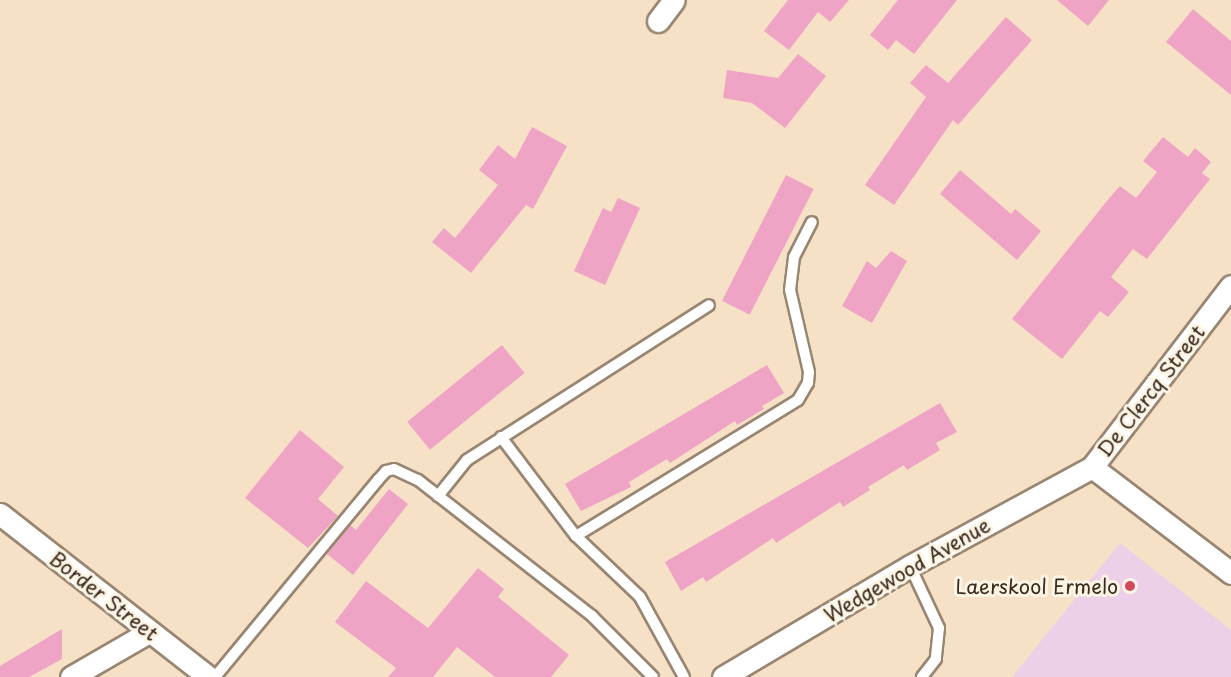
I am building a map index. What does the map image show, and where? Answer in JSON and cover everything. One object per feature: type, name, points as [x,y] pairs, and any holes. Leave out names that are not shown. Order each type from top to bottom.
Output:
[{"type":"street","points":[[658,21],[674,0]]},
{"type":"street","name":"De Clercq Street","points":[[1092,467],[1231,286]]},
{"type":"street","points":[[1092,467],[1231,573]]},
{"type":"street","name":"Wedgewood Avenue","points":[[723,677],[910,566],[1092,467]]},
{"type":"street","name":"Border Street","points":[[0,514],[209,677]]},
{"type":"street","points":[[71,677],[149,632]]},
{"type":"lane","points":[[576,536],[798,400],[808,383],[808,372],[790,290],[794,257],[812,222]]},
{"type":"lane","points":[[438,496],[467,460],[709,305]]},
{"type":"lane","points":[[501,437],[576,536],[640,597],[684,677]]},
{"type":"lane","points":[[215,677],[386,471],[408,473],[438,496],[592,616],[653,677]]},
{"type":"lane","points":[[910,566],[939,628],[936,659],[922,677]]},
{"type":"shaded area","name":"Laerskool Ermelo","points":[[1120,543],[1231,630],[1231,677],[1012,677]]},
{"type":"building","points":[[788,0],[849,0],[830,22],[818,12],[789,50],[764,31]]},
{"type":"building","points":[[898,0],[957,0],[914,54],[896,40],[888,50],[870,35]]},
{"type":"building","points":[[1057,0],[1109,0],[1088,26]]},
{"type":"building","points":[[1193,9],[1231,41],[1231,95],[1166,42]]},
{"type":"building","points":[[1006,17],[1032,40],[958,125],[953,120],[894,205],[865,185],[926,97],[910,83],[926,65],[948,83]]},
{"type":"building","points":[[798,54],[826,76],[785,128],[752,103],[723,98],[727,70],[778,78]]},
{"type":"building","points":[[532,127],[567,146],[533,209],[526,205],[471,273],[432,242],[444,228],[455,238],[498,185],[479,170],[498,145],[515,159]]},
{"type":"building","points":[[1163,137],[1188,157],[1195,148],[1211,162],[1202,173],[1210,179],[1147,259],[1133,249],[1111,277],[1129,292],[1108,317],[1100,311],[1062,359],[1012,319],[1120,186],[1136,198],[1157,172],[1143,161]]},
{"type":"building","points":[[960,170],[1011,214],[1015,209],[1041,231],[1017,260],[940,194]]},
{"type":"building","points":[[786,175],[814,189],[750,315],[722,301]]},
{"type":"building","points":[[618,198],[640,208],[605,285],[574,271],[603,208],[611,212]]},
{"type":"building","points":[[891,251],[907,261],[872,323],[842,306],[867,261],[876,268]]},
{"type":"building","points":[[502,345],[525,373],[430,450],[407,422]]},
{"type":"building","points":[[767,365],[784,393],[762,406],[764,409],[737,425],[735,421],[670,463],[667,459],[629,482],[631,487],[581,511],[565,484]]},
{"type":"building","points":[[940,403],[957,432],[936,443],[940,450],[907,470],[904,465],[868,487],[870,490],[843,507],[840,502],[776,543],[773,538],[706,582],[703,577],[681,591],[665,562]]},
{"type":"building","points":[[300,430],[344,467],[318,499],[338,516],[308,548],[245,498]]},
{"type":"building","points":[[389,489],[408,504],[353,575],[327,554],[350,525],[356,530]]},
{"type":"building","points":[[478,568],[504,589],[498,597],[569,655],[551,677],[495,677],[457,647],[433,677],[388,677],[396,668],[335,622],[366,581],[428,628]]},
{"type":"building","points":[[62,629],[62,659],[29,677],[0,677],[0,666]]},
{"type":"place","name":"Laerskool Ermelo","points":[[1130,586]]}]
